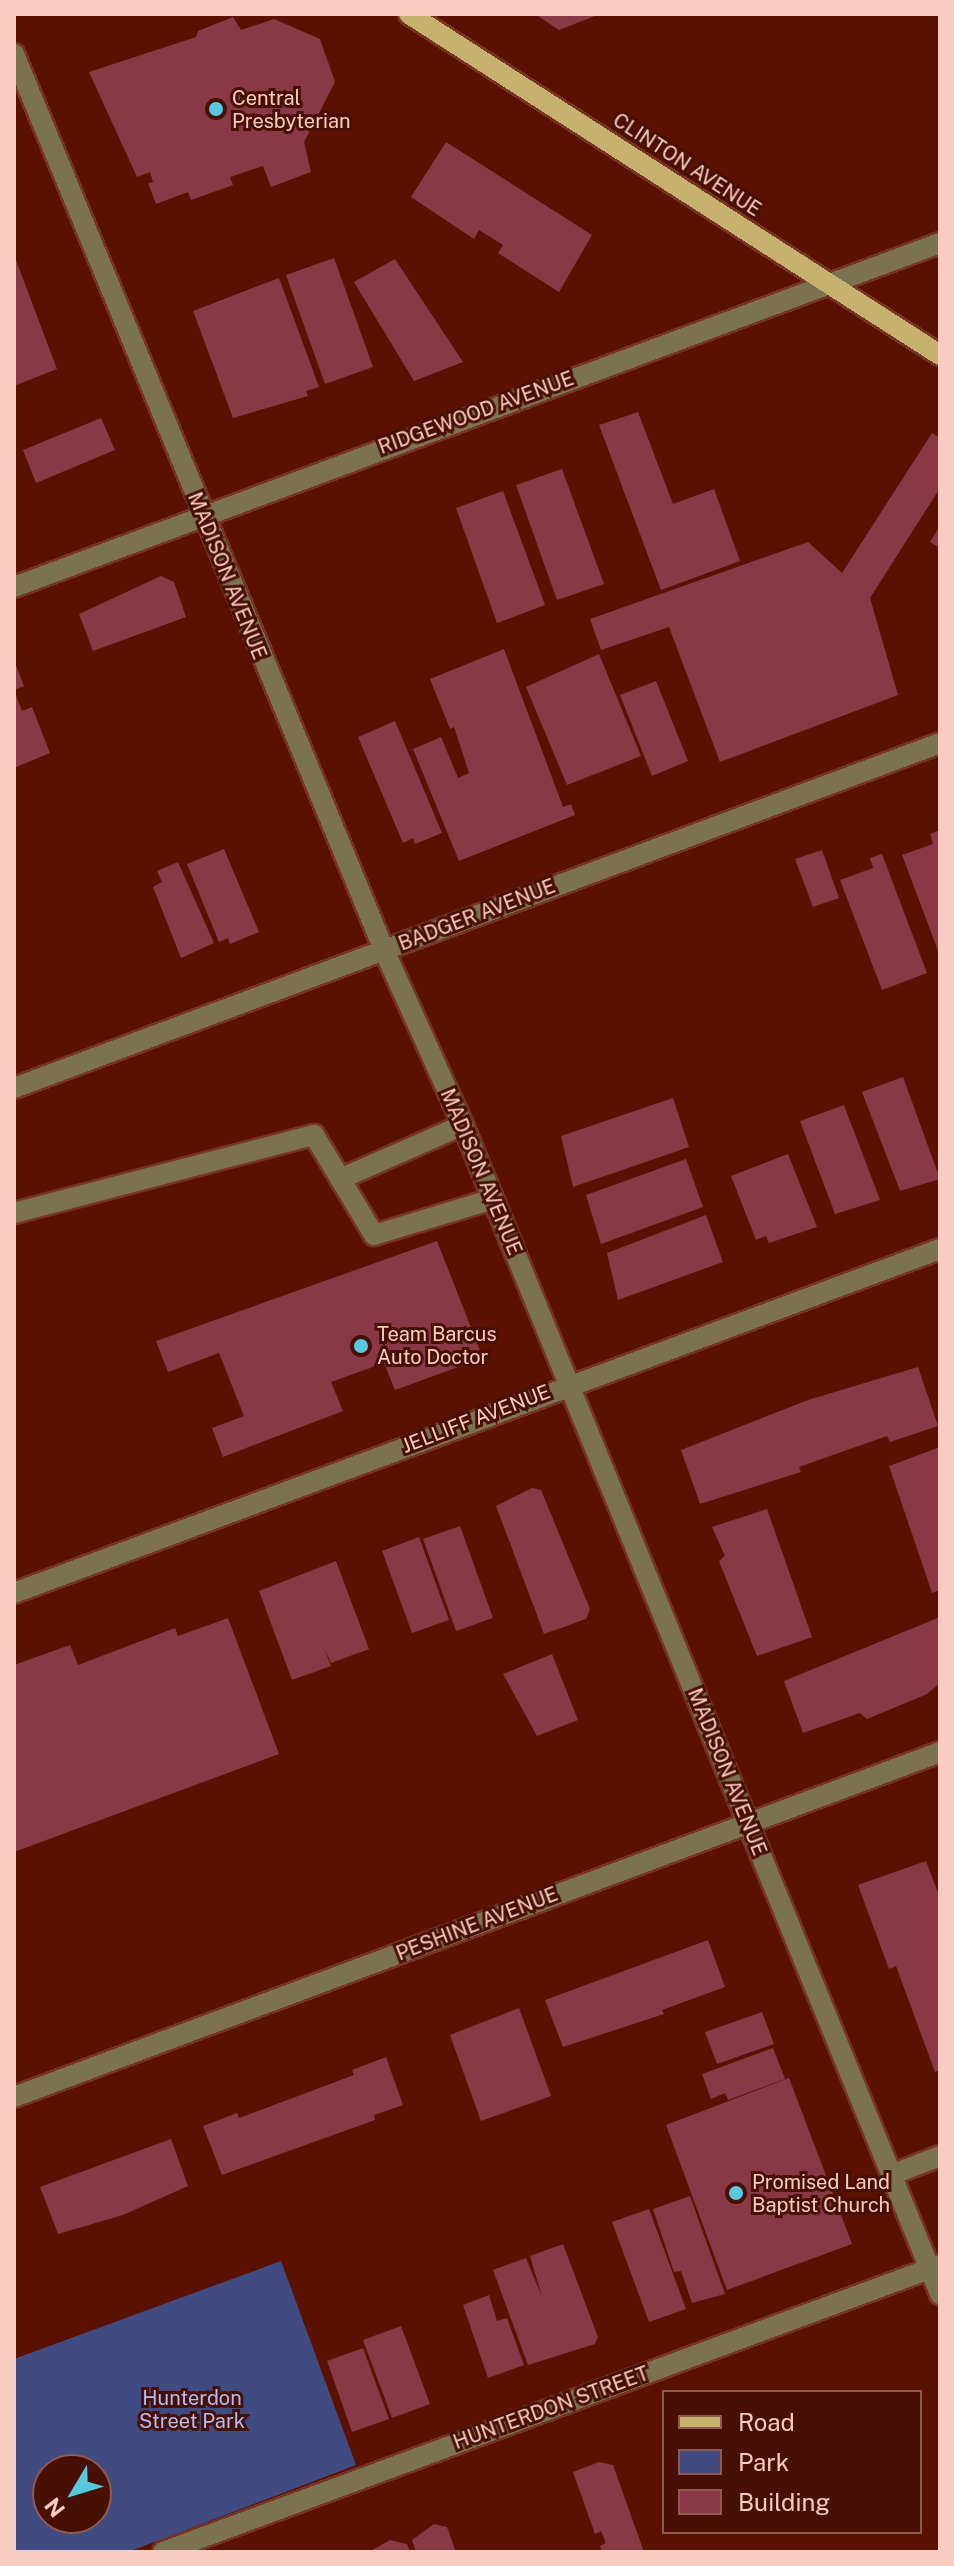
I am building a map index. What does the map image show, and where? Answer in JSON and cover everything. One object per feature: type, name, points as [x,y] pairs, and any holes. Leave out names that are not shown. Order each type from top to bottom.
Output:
[{"type":"main road","name":"CLINTON AVENUE","points":[[409,14],[940,355]]},
{"type":"street","name":"MADISON AVENUE","points":[[14,54],[384,950],[463,1125],[891,2175],[935,2267],[940,2294]]},
{"type":"street","name":"RIDGEWOOD AVENUE","points":[[14,587],[940,243]]},
{"type":"street","name":"BADGER AVENUE","points":[[14,1088],[940,743]]},
{"type":"street","points":[[340,1179],[463,1125]]},
{"type":"street","points":[[14,1213],[314,1135],[374,1235],[493,1199]]},
{"type":"street","name":"JELLIFF AVENUE","points":[[14,1593],[568,1384],[940,1249]]},
{"type":"street","name":"PESHINE AVENUE","points":[[14,2097],[940,1752]]},
{"type":"street","points":[[891,2175],[940,2156]]},
{"type":"street","name":"HUNTERDON STREET","points":[[163,2552],[935,2267]]},
{"type":"green space","name":"Hunterdon Street Park","points":[[281,2261],[356,2465],[128,2552],[14,2552],[14,2359]]},
{"type":"building","points":[[535,14],[600,14],[559,30]]},
{"type":"building","name":"Central Presbyterian","points":[[233,17],[241,30],[274,19],[320,39],[335,82],[304,142],[311,172],[271,187],[263,166],[230,177],[233,185],[191,200],[188,192],[156,204],[148,183],[153,182],[150,172],[137,177],[89,72],[196,37],[198,31]]},
{"type":"building","points":[[446,142],[592,235],[559,292],[498,253],[503,245],[479,230],[474,239],[411,197]]},
{"type":"building","points":[[14,255],[57,369],[14,386]]},
{"type":"building","points":[[334,258],[373,367],[325,384],[286,275]]},
{"type":"building","points":[[395,259],[463,362],[414,381],[354,282]]},
{"type":"building","points":[[279,278],[319,387],[306,391],[308,396],[233,418],[193,311]]},
{"type":"building","points":[[638,412],[673,504],[714,489],[740,561],[661,590],[599,425]]},
{"type":"building","points":[[101,418],[115,450],[36,483],[23,450]]},
{"type":"building","points":[[932,433],[940,438],[940,488],[870,598],[898,695],[720,762],[669,627],[601,650],[590,619],[808,542],[842,573]]},
{"type":"building","points":[[562,469],[604,584],[557,600],[516,485]]},
{"type":"building","points":[[503,491],[545,605],[497,623],[456,508]]},
{"type":"building","points":[[940,526],[940,548],[930,542]]},
{"type":"building","points":[[161,576],[174,582],[186,617],[93,651],[79,614]]},
{"type":"building","points":[[504,649],[563,807],[571,804],[575,815],[459,861],[413,749],[441,737],[458,778],[469,773],[454,727],[450,729],[430,679]]},
{"type":"building","points":[[599,654],[641,756],[567,785],[526,687]]},
{"type":"building","points":[[14,660],[24,686],[14,690]]},
{"type":"building","points":[[656,681],[688,761],[652,776],[620,695]]},
{"type":"building","points":[[14,690],[22,711],[32,707],[50,753],[14,768]]},
{"type":"building","points":[[395,721],[442,833],[415,844],[413,838],[403,843],[358,737]]},
{"type":"building","points":[[940,830],[940,956],[902,855],[933,844],[930,834]]},
{"type":"building","points":[[224,849],[259,932],[230,944],[228,938],[219,942],[187,864]]},
{"type":"building","points":[[822,850],[839,898],[813,907],[795,859]]},
{"type":"building","points":[[882,854],[927,973],[882,990],[840,880],[873,868],[870,858]]},
{"type":"building","points":[[178,862],[214,943],[181,958],[153,887],[162,882],[157,871]]},
{"type":"building","points":[[903,1077],[940,1179],[900,1191],[862,1092]]},
{"type":"building","points":[[673,1098],[689,1147],[573,1187],[561,1136]]},
{"type":"building","points":[[844,1105],[880,1200],[835,1214],[800,1121]]},
{"type":"building","points":[[788,1154],[817,1227],[769,1243],[766,1236],[756,1240],[731,1176]]},
{"type":"building","points":[[686,1159],[703,1207],[601,1244],[586,1195]]},
{"type":"building","points":[[706,1215],[723,1262],[618,1300],[607,1253]]},
{"type":"building","points":[[437,1241],[483,1358],[395,1390],[384,1363],[331,1382],[343,1411],[223,1457],[212,1428],[244,1416],[219,1353],[168,1372],[156,1341]]},
{"type":"building","points":[[918,1367],[938,1426],[890,1442],[887,1436],[799,1467],[801,1472],[700,1504],[681,1450],[808,1400]]},
{"type":"building","points":[[940,1447],[940,1590],[932,1593],[889,1466]]},
{"type":"building","points":[[532,1488],[541,1490],[590,1609],[586,1619],[544,1634],[496,1506]]},
{"type":"building","points":[[767,1509],[812,1637],[757,1656],[719,1561],[725,1556],[712,1527]]},
{"type":"building","points":[[460,1526],[493,1618],[456,1631],[423,1539]]},
{"type":"building","points":[[419,1537],[449,1620],[412,1633],[382,1551]]},
{"type":"building","points":[[336,1561],[369,1649],[331,1663],[324,1648],[331,1666],[292,1680],[259,1591]]},
{"type":"building","points":[[940,1617],[940,1683],[927,1694],[867,1719],[860,1713],[803,1733],[784,1681]]},
{"type":"building","points":[[228,1618],[279,1754],[14,1852],[14,1665],[70,1645],[78,1665],[175,1628],[178,1636]]},
{"type":"building","points":[[552,1654],[578,1720],[537,1736],[503,1674]]},
{"type":"building","points":[[926,1861],[940,1898],[940,2070],[935,2072],[896,1966],[889,1969],[858,1885]]},
{"type":"building","points":[[708,1940],[725,1987],[662,2010],[664,2014],[563,2047],[545,2000]]},
{"type":"building","points":[[519,2008],[551,2096],[481,2121],[450,2035]]},
{"type":"building","points":[[762,2012],[774,2044],[717,2064],[705,2032]]},
{"type":"building","points":[[773,2048],[785,2079],[728,2100],[725,2093],[711,2099],[702,2074]]},
{"type":"building","points":[[386,2057],[403,2105],[374,2115],[375,2120],[222,2175],[203,2126],[237,2113],[239,2118],[354,2075],[352,2070]]},
{"type":"building","name":"Promised Land Baptist Church","points":[[789,2078],[852,2244],[727,2290],[666,2125]]},
{"type":"building","points":[[171,2139],[188,2186],[123,2215],[58,2234],[40,2187]]},
{"type":"building","points":[[690,2196],[725,2294],[692,2303],[681,2271],[674,2272],[653,2209]]},
{"type":"building","points":[[649,2209],[686,2309],[649,2322],[612,2222]]},
{"type":"building","points":[[563,2244],[598,2337],[595,2344],[528,2365],[493,2270],[526,2258],[542,2297],[530,2256]]},
{"type":"building","points":[[489,2295],[497,2321],[507,2318],[524,2365],[488,2378],[463,2305]]},
{"type":"building","points":[[401,2326],[430,2404],[392,2418],[363,2340]]},
{"type":"building","points":[[363,2348],[389,2419],[352,2432],[327,2361]]},
{"type":"building","points":[[599,2462],[613,2465],[644,2552],[602,2552],[600,2546],[606,2543],[601,2531],[595,2534],[573,2472]]},
{"type":"building","points":[[434,2524],[447,2527],[456,2552],[416,2552],[412,2540]]},
{"type":"building","points":[[390,2540],[407,2544],[410,2552],[369,2552]]},
{"type":"place","name":"Central Presbyterian","points":[[216,109]]},
{"type":"place","name":"Team Barcus Auto Doctor","points":[[361,1346]]},
{"type":"place","name":"Promised Land Baptist Church","points":[[736,2193]]}]
